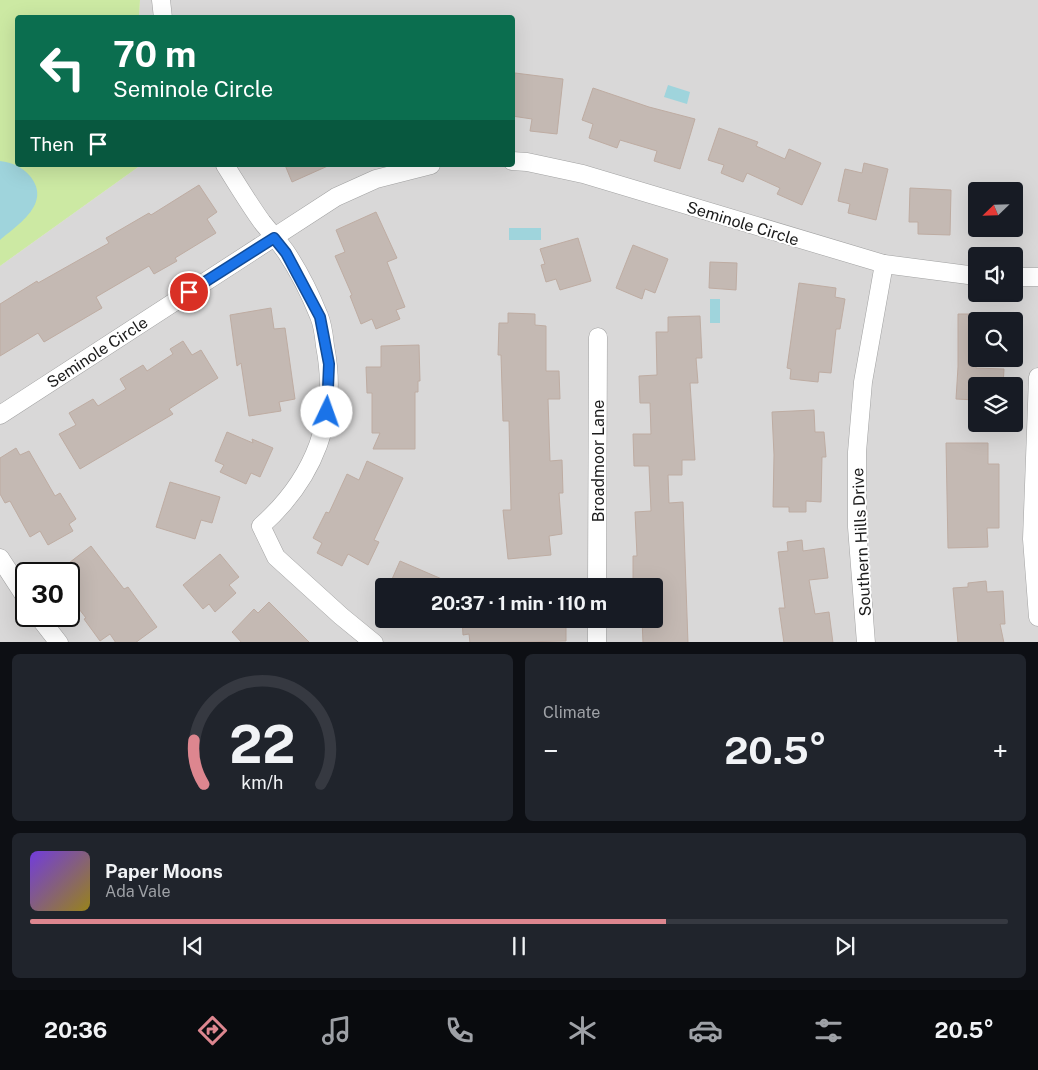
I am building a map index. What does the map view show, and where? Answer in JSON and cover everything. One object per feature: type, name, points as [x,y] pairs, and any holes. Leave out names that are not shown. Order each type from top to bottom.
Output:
[{"type":"street","points":[[161,0],[163,15]]},
{"type":"street","name":"Seminole Circle","points":[[515,161],[583,174],[884,264],[968,275]]},
{"type":"street","points":[[226,167],[286,253],[320,317],[329,364],[327,403],[320,441],[306,474],[282,507],[261,526],[276,557],[341,616],[374,642]]},
{"type":"street","name":"Seminole Circle","points":[[0,415],[336,197],[376,179],[423,167]]},
{"type":"street","name":"Southern Hills Drive","points":[[866,642],[857,527],[857,452],[863,382],[884,264]]},
{"type":"street","points":[[1023,277],[1038,277]]},
{"type":"street","name":"Broadmoor Lane","points":[[597,578],[598,336]]},
{"type":"street","points":[[1038,377],[1032,539],[1038,617]]},
{"type":"street","points":[[0,558],[15,581]]},
{"type":"street","points":[[46,627],[58,642]]},
{"type":"street","points":[[597,628],[597,642]]},
{"type":"shaded area","points":[[140,0],[1038,0],[1038,642],[0,642],[0,266],[138,167],[515,167],[515,15],[139,15]]},
{"type":"green space","points":[[0,0],[140,0],[139,15],[15,15],[15,167],[138,167],[0,266]]},
{"type":"water","points":[[668,85],[690,92],[687,104],[664,97]]},
{"type":"water","points":[[0,161],[15,166],[27,173],[36,186],[37,195],[35,204],[24,220],[0,240]]},
{"type":"water","points":[[509,228],[541,228],[541,240],[509,240]]},
{"type":"water","points":[[710,299],[720,299],[720,323],[710,323]]},
{"type":"building","points":[[515,73],[563,79],[557,134],[530,131],[532,119],[515,116]]},
{"type":"building","points":[[593,88],[649,107],[695,119],[680,169],[654,161],[657,151],[620,140],[617,148],[589,138],[593,124],[582,120]]},
{"type":"building","points":[[719,128],[758,142],[756,146],[785,159],[789,149],[821,163],[802,205],[777,194],[780,188],[747,173],[743,182],[721,173],[724,165],[708,160]]},
{"type":"building","points":[[864,163],[888,169],[876,220],[848,213],[850,204],[838,201],[845,169],[862,173]]},
{"type":"building","points":[[286,167],[326,167],[292,182]]},
{"type":"building","points":[[199,185],[217,212],[207,219],[216,233],[175,258],[177,261],[154,274],[149,266],[96,297],[102,308],[44,342],[38,333],[0,356],[0,304],[37,281],[38,283],[109,243],[106,238],[149,213],[151,215]]},
{"type":"building","points":[[910,188],[951,190],[950,235],[918,234],[918,222],[909,222]]},
{"type":"building","points":[[376,212],[397,258],[387,262],[405,307],[396,310],[400,319],[376,329],[372,319],[361,324],[350,296],[352,295],[335,256],[345,252],[336,230]]},
{"type":"building","points":[[578,238],[591,281],[560,290],[556,279],[546,282],[541,265],[545,264],[540,249]]},
{"type":"building","points":[[633,245],[668,259],[655,293],[645,289],[642,299],[616,288]]},
{"type":"building","points":[[710,262],[737,263],[736,290],[709,288]]},
{"type":"building","points":[[799,283],[836,288],[835,297],[845,299],[840,329],[836,329],[831,373],[819,372],[818,382],[790,379],[791,369],[787,368]]},
{"type":"building","points":[[271,308],[274,329],[285,328],[295,399],[279,402],[281,411],[249,416],[241,363],[237,366],[230,315]]},
{"type":"building","points":[[508,313],[535,314],[535,325],[546,326],[546,371],[559,371],[560,399],[548,399],[550,461],[562,460],[563,493],[559,493],[562,534],[549,536],[551,555],[508,559],[503,510],[511,510],[509,421],[503,421],[501,355],[498,355],[499,323],[508,323]]},
{"type":"building","points":[[958,314],[968,314],[968,367],[1004,369],[1004,377],[968,377],[968,400],[956,399]]},
{"type":"building","points":[[700,316],[702,358],[696,358],[698,383],[690,383],[695,460],[682,460],[682,475],[668,475],[669,503],[683,502],[688,642],[643,642],[642,628],[663,628],[663,578],[633,578],[633,556],[637,556],[635,512],[651,511],[649,466],[634,466],[633,434],[651,434],[650,403],[640,403],[639,376],[657,375],[656,332],[668,332],[668,317]]},
{"type":"building","points":[[183,341],[192,355],[201,350],[218,378],[169,409],[173,414],[80,469],[59,434],[76,425],[69,413],[93,399],[98,406],[126,389],[120,379],[143,365],[147,371],[173,354],[170,349]]},
{"type":"building","points":[[419,345],[420,381],[418,381],[418,392],[415,392],[415,449],[373,449],[380,433],[372,433],[372,393],[367,393],[366,367],[381,367],[381,346]]},
{"type":"building","points":[[814,410],[815,432],[824,432],[826,457],[822,457],[821,502],[806,501],[806,512],[789,512],[789,507],[773,507],[774,455],[772,412]]},
{"type":"building","points":[[227,432],[253,443],[252,439],[273,448],[260,477],[251,473],[246,484],[220,472],[224,465],[215,461]]},
{"type":"building","points":[[946,443],[988,443],[988,464],[999,464],[999,528],[987,528],[988,547],[948,548]]},
{"type":"building","points":[[16,448],[20,455],[29,451],[55,496],[60,493],[76,519],[69,524],[73,531],[48,545],[40,531],[30,537],[10,501],[5,503],[0,494],[0,458]]},
{"type":"building","points":[[367,461],[403,478],[374,540],[379,542],[368,565],[348,554],[342,566],[317,553],[322,543],[313,538],[326,512],[329,513],[347,474],[359,480]]},
{"type":"building","points":[[170,482],[220,497],[212,523],[201,520],[195,539],[156,527]]},
{"type":"building","points":[[802,540],[803,551],[824,548],[828,578],[809,580],[815,614],[829,612],[833,642],[784,642],[779,608],[785,608],[778,552],[788,551],[787,542]]},
{"type":"building","points":[[91,546],[124,589],[128,587],[157,627],[136,642],[115,642],[110,634],[100,641],[84,619],[86,618],[80,610],[80,562],[70,562]]},
{"type":"building","points":[[220,554],[239,577],[229,585],[236,593],[215,612],[209,604],[203,609],[183,585]]},
{"type":"building","points":[[400,561],[439,578],[393,578]]},
{"type":"building","points":[[986,581],[987,592],[1003,591],[1005,624],[1000,624],[1004,642],[958,642],[953,588],[968,587],[968,583]]},
{"type":"building","points":[[269,602],[309,642],[241,642],[232,632],[254,609],[258,613]]},
{"type":"building","points":[[463,628],[566,628],[566,641],[470,642],[469,634],[463,635]]},
{"type":"route","points":[[189,292],[274,238],[286,253],[320,317],[329,364],[327,412]]}]
